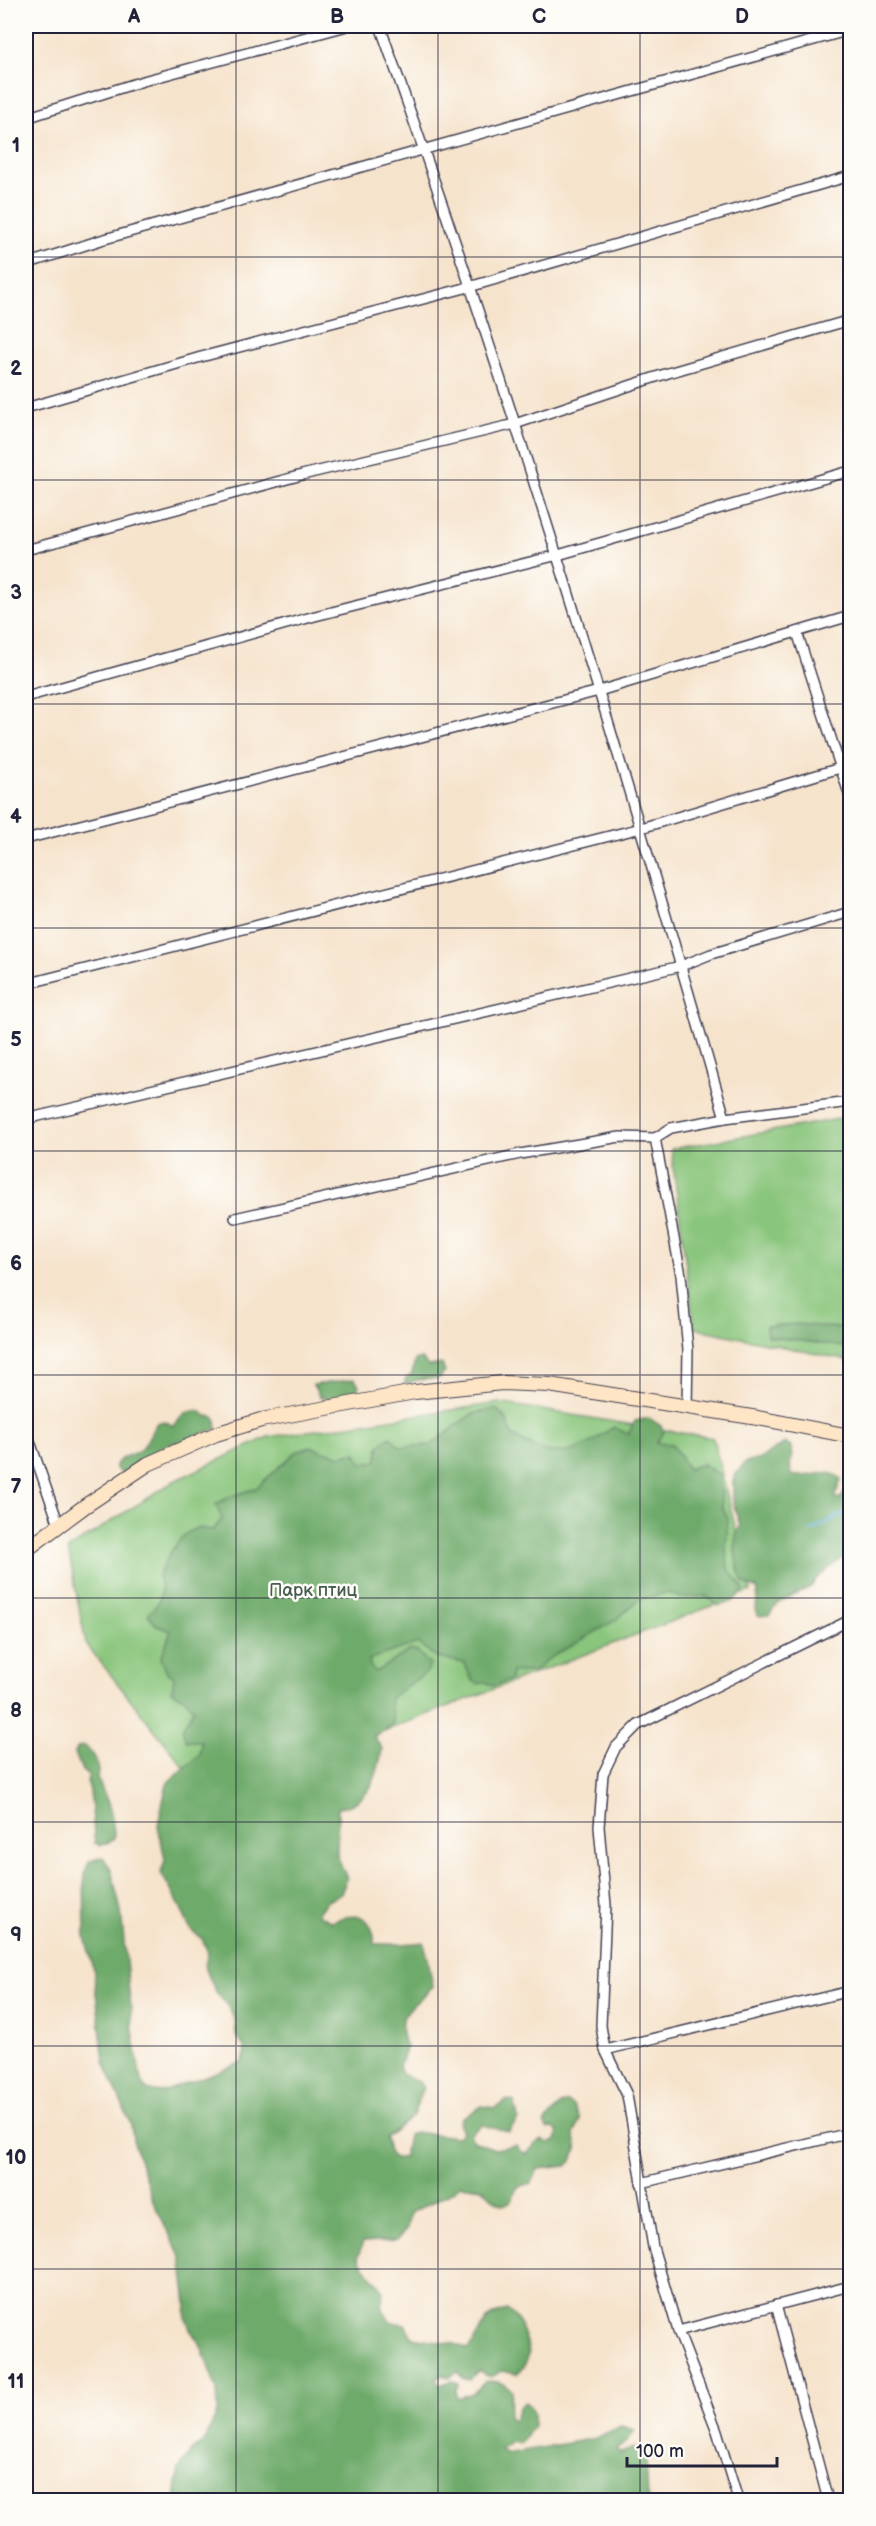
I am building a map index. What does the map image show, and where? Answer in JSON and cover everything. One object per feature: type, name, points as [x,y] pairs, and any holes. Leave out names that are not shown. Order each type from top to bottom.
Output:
[{"type":"main road","points":[[26,1550],[148,1464],[216,1434],[261,1420],[415,1392],[502,1383],[549,1385],[850,1436]]},
{"type":"street","points":[[26,118],[143,81],[347,26]]},
{"type":"street","points":[[380,26],[470,287],[558,555],[641,828],[725,1118]]},
{"type":"street","points":[[26,264],[112,237],[850,30]]},
{"type":"street","points":[[26,408],[201,357],[470,287],[850,176]]},
{"type":"street","points":[[26,550],[302,475],[515,424],[668,374],[850,320]]},
{"type":"street","points":[[26,697],[315,616],[558,555],[850,471]]},
{"type":"street","points":[[26,839],[599,691],[850,616]]},
{"type":"street","points":[[797,632],[846,767],[850,797]]},
{"type":"street","points":[[26,984],[641,828],[846,767]]},
{"type":"street","points":[[26,1119],[681,966],[711,954],[850,912]]},
{"type":"street","points":[[235,1218],[520,1154],[620,1137],[655,1138],[671,1128],[725,1118],[850,1102]]},
{"type":"street","points":[[655,1138],[681,1275],[688,1350],[687,1407]]},
{"type":"street","points":[[26,1430],[59,1525]]},
{"type":"street","points":[[738,2500],[717,2430],[678,2331],[653,2247],[627,2095],[605,2050],[601,2026],[606,1905],[599,1827],[603,1774],[616,1747],[638,1725],[850,1620]]},
{"type":"street","points":[[605,2050],[850,1991]]},
{"type":"street","points":[[641,2183],[850,2133]]},
{"type":"street","points":[[678,2331],[850,2286]]},
{"type":"street","points":[[776,2306],[828,2500]]},
{"type":"green space","points":[[850,1117],[850,1361],[694,1328],[671,1149]]},
{"type":"green space","points":[[797,1324],[850,1329],[850,1348],[767,1336],[766,1326]]},
{"type":"green space","points":[[421,1358],[428,1366],[442,1364],[445,1372],[440,1378],[417,1380],[404,1385],[406,1378],[412,1374],[415,1360]]},
{"type":"green space","points":[[355,1379],[359,1386],[356,1392],[328,1399],[320,1397],[313,1385]]},
{"type":"green space","name":"Парк птиц","points":[[499,1403],[713,1438],[751,1591],[209,1798],[86,1644],[68,1549],[174,1481],[268,1437]]},
{"type":"green space","points":[[497,1409],[507,1420],[512,1435],[537,1448],[554,1452],[572,1451],[582,1447],[614,1427],[628,1434],[635,1421],[649,1418],[661,1426],[664,1432],[656,1443],[672,1444],[688,1469],[702,1464],[720,1475],[722,1506],[728,1519],[726,1545],[728,1568],[744,1590],[733,1601],[718,1606],[707,1596],[681,1598],[667,1593],[640,1599],[616,1620],[545,1661],[534,1672],[512,1672],[510,1680],[494,1686],[486,1682],[478,1684],[472,1680],[464,1663],[437,1658],[418,1643],[370,1659],[370,1666],[375,1672],[410,1650],[418,1652],[430,1665],[427,1672],[390,1698],[393,1725],[374,1736],[382,1749],[378,1769],[370,1788],[357,1801],[338,1808],[337,1855],[347,1879],[341,1893],[326,1902],[317,1914],[330,1921],[361,1917],[370,1925],[375,1944],[423,1942],[425,1948],[433,1986],[412,2006],[403,2019],[402,2036],[406,2047],[399,2066],[402,2074],[418,2081],[423,2087],[413,2116],[386,2138],[389,2152],[394,2159],[404,2157],[408,2135],[414,2132],[457,2137],[462,2132],[459,2125],[461,2118],[482,2106],[495,2108],[508,2100],[515,2102],[518,2119],[509,2132],[482,2125],[470,2134],[473,2141],[495,2149],[516,2145],[520,2151],[527,2154],[536,2143],[542,2140],[549,2143],[556,2141],[558,2133],[554,2128],[547,2129],[544,2123],[560,2105],[567,2102],[574,2106],[580,2120],[574,2134],[577,2146],[572,2161],[567,2166],[538,2169],[532,2183],[518,2187],[511,2201],[504,2205],[497,2202],[482,2188],[461,2185],[410,2213],[407,2229],[397,2240],[363,2242],[358,2257],[384,2291],[381,2306],[390,2322],[405,2324],[412,2337],[455,2344],[468,2349],[486,2320],[491,2316],[507,2310],[516,2318],[529,2351],[528,2359],[517,2374],[501,2371],[492,2377],[480,2370],[470,2380],[463,2378],[459,2372],[449,2377],[442,2375],[436,2379],[439,2385],[452,2381],[459,2384],[455,2391],[457,2398],[473,2393],[486,2381],[503,2384],[512,2391],[509,2416],[514,2421],[519,2407],[525,2402],[531,2407],[534,2426],[520,2444],[512,2442],[500,2450],[506,2454],[596,2438],[621,2426],[635,2430],[626,2443],[617,2449],[621,2453],[634,2448],[646,2457],[648,2499],[175,2500],[179,2469],[191,2452],[205,2440],[218,2410],[217,2390],[201,2346],[186,2318],[187,2303],[181,2257],[153,2202],[133,2140],[131,2125],[104,2062],[93,1966],[85,1937],[84,1875],[89,1861],[103,1857],[111,1869],[121,1911],[133,2031],[141,2081],[147,2090],[163,2092],[243,2062],[245,2048],[236,2036],[235,2021],[229,2008],[217,1993],[205,1966],[208,1952],[202,1939],[190,1929],[161,1873],[165,1860],[158,1825],[167,1783],[200,1755],[201,1741],[186,1741],[182,1728],[194,1709],[184,1698],[172,1691],[174,1677],[167,1672],[161,1658],[171,1631],[157,1626],[148,1614],[161,1597],[158,1576],[169,1555],[185,1535],[198,1528],[213,1530],[222,1519],[216,1504],[256,1488],[296,1452],[311,1447],[341,1456],[355,1452],[363,1464],[377,1461],[379,1446],[390,1436],[400,1447],[431,1445],[469,1416]]},
{"type":"green space","points":[[198,1410],[207,1416],[214,1417],[217,1429],[160,1448],[149,1457],[141,1458],[128,1471],[120,1473],[115,1467],[120,1459],[142,1448],[157,1423],[164,1421],[174,1426],[185,1413]]},
{"type":"green space","points":[[785,1443],[791,1447],[792,1475],[824,1473],[836,1475],[841,1479],[835,1497],[840,1499],[850,1489],[850,1548],[848,1553],[817,1578],[811,1587],[778,1603],[769,1615],[758,1616],[756,1609],[758,1589],[743,1583],[738,1569],[735,1547],[740,1526],[733,1502],[733,1481],[745,1463],[760,1459]]},
{"type":"green space","points":[[85,1746],[97,1764],[97,1778],[112,1815],[114,1839],[101,1846],[95,1843],[87,1781],[89,1775],[82,1771],[75,1753],[78,1747]]},
{"type":"waterway","points":[[811,1531],[850,1510]]}]
